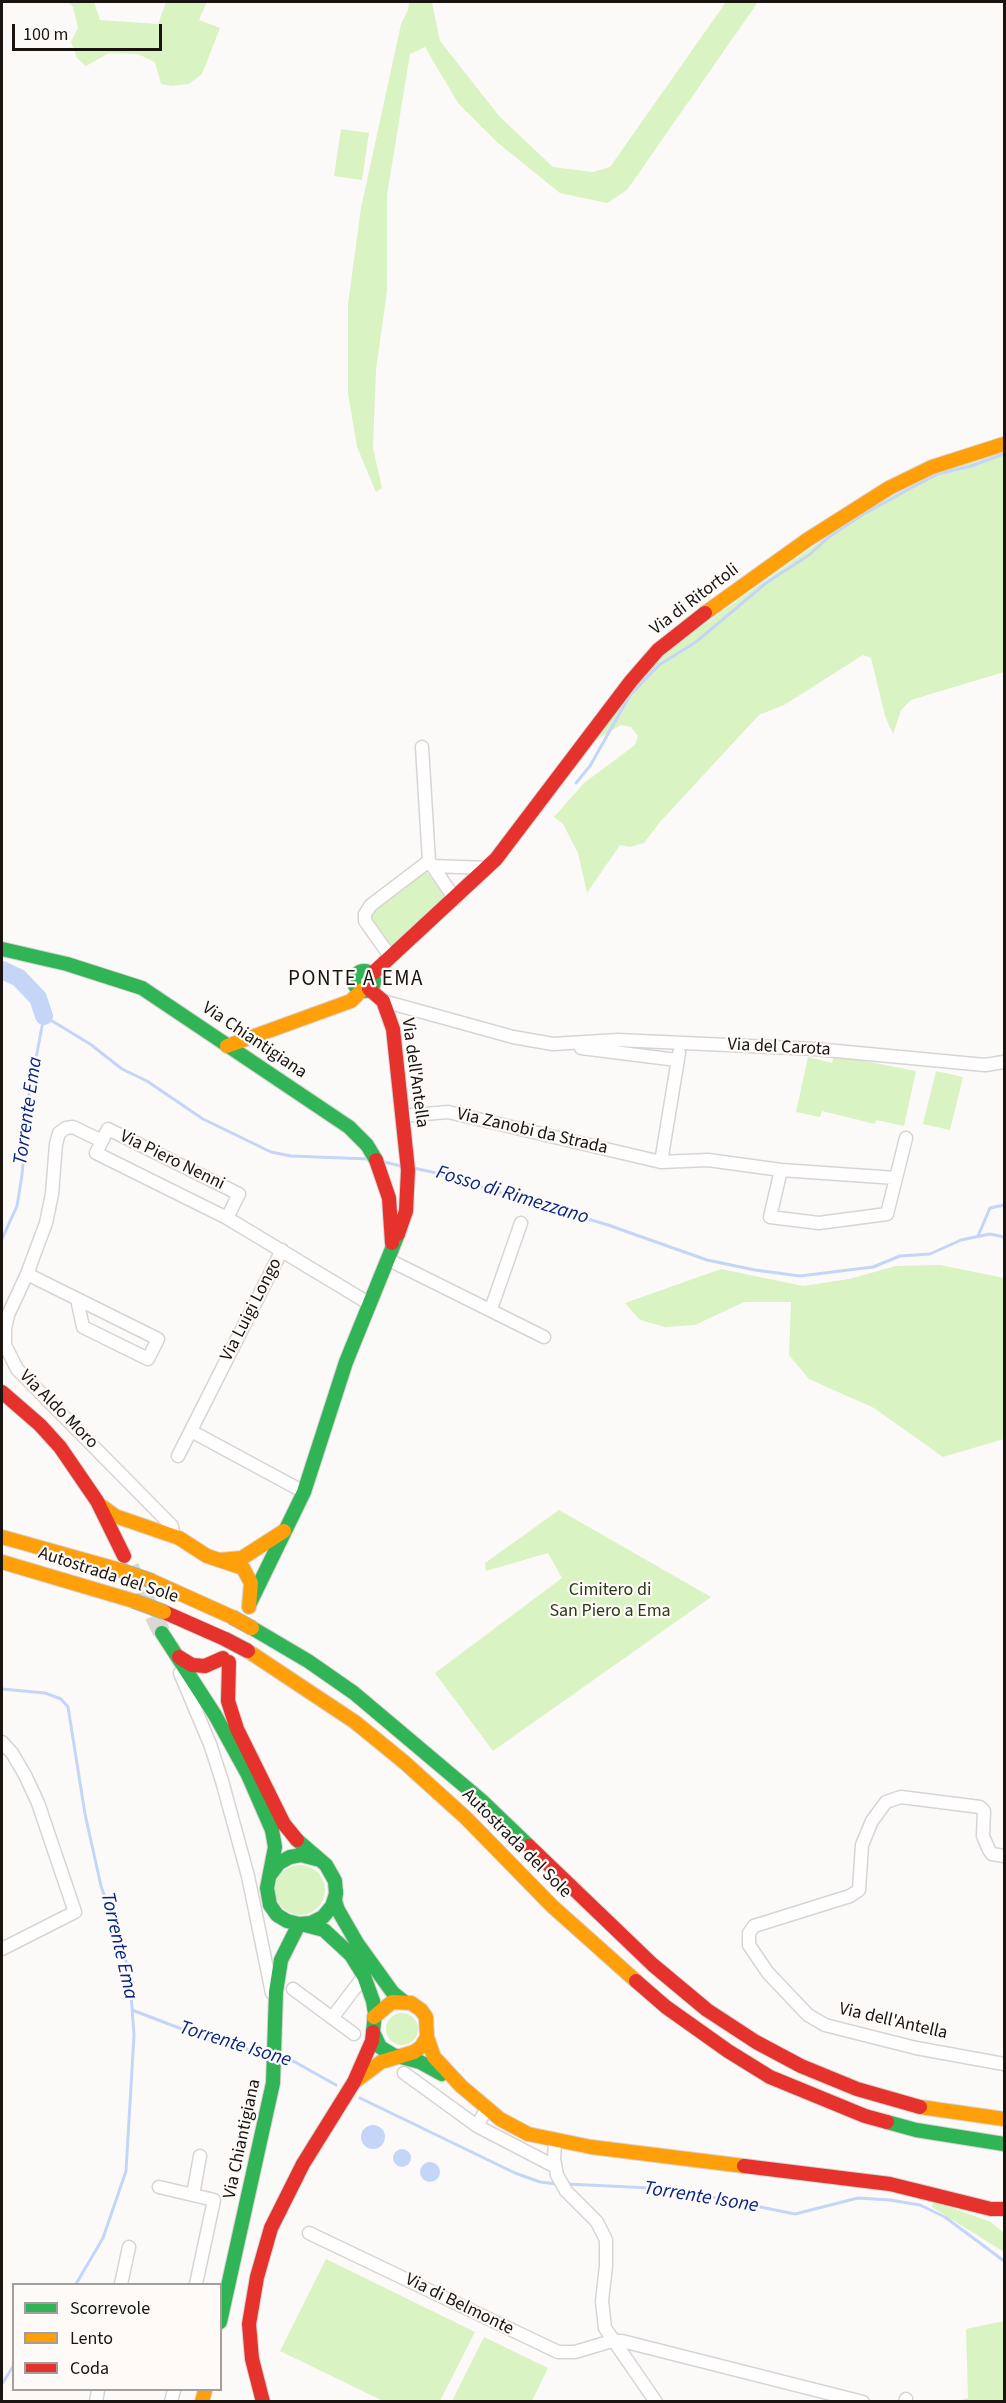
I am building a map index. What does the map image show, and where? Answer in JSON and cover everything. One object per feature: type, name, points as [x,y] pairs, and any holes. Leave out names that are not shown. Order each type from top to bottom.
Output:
[{"type":"main road","name":"Via di Ritortoli","points":[[365,990],[355,984],[357,975],[364,971],[372,974],[487,868],[534,810],[631,681],[658,650],[680,631],[815,535],[889,488],[932,467],[1005,444]]},
{"type":"main road","name":"Via Chiantigiana","points":[[2,949],[67,964],[142,988],[348,1127],[367,1145],[377,1161],[385,1182],[392,1220],[393,1236],[390,1258]]},
{"type":"main road","points":[[227,1046],[351,1001],[365,990]]},
{"type":"main road","name":"Via dell'Antella","points":[[365,990],[383,1001],[393,1029],[407,1166]]},
{"type":"main road","name":"Via Chiantigiana","points":[[97,1501],[115,1516],[166,1533],[188,1543],[207,1556],[239,1566],[247,1572],[252,1588],[249,1607],[304,1492],[346,1362],[390,1258],[406,1212],[407,1166]]},
{"type":"main road","name":"Via Chiantigiana","points":[[2,1392],[40,1425],[60,1447],[97,1501],[125,1556],[127,1546],[133,1537],[143,1532],[166,1533]]},
{"type":"main road","name":"Via Chiantigiana","points":[[219,1560],[242,1558],[286,1528]]},
{"type":"main road","name":"Autostrada del Sole","points":[[2,1537],[152,1581],[232,1617],[308,1661],[354,1693],[418,1745],[481,1800],[653,1965],[707,2010],[746,2036],[801,2066],[856,2089],[908,2104],[1005,2119]]},
{"type":"main road","name":"Autostrada del Sole","points":[[2,1562],[134,1601],[225,1639],[248,1651],[355,1722],[466,1818],[552,1906],[666,2007],[728,2051],[770,2077],[865,2116],[916,2130],[1005,2144]]},
{"type":"main road","points":[[162,1633],[215,1714],[248,1775],[272,1830],[275,1847],[267,1889]]},
{"type":"main road","points":[[174,1652],[186,1663],[198,1666],[226,1660],[228,1701],[237,1729],[284,1824],[298,1842],[331,1873],[338,1910],[357,1943],[393,1993],[403,2001],[415,2005],[424,2013],[428,2025],[427,2037],[434,2057],[461,2086],[500,2119],[528,2134],[555,2142],[676,2159],[890,2184],[940,2194],[974,2205],[1005,2220]]},
{"type":"main road","points":[[267,1889],[271,1873],[282,1861],[297,1855],[316,1858]]},
{"type":"main road","name":"Via Chiantigiana","points":[[222,2313],[259,2156],[275,2064],[275,2014],[281,1960],[276,1913],[268,1900],[267,1889]]},
{"type":"main road","points":[[300,1924],[313,1922],[325,1915],[332,1906],[336,1890]]},
{"type":"main road","points":[[263,2402],[252,2359],[250,2312],[271,2228],[303,2164],[354,2083],[372,2041],[374,2017],[373,2001],[364,1976],[351,1955],[335,1938],[324,1930],[286,1921],[276,1913]]},
{"type":"main road","name":"Via Chiantigiana","points":[[281,1960],[300,1924]]},
{"type":"main road","points":[[374,2017],[386,2005],[403,2001]]},
{"type":"main road","points":[[373,2032],[377,2042],[384,2050],[428,2065],[461,2086]]},
{"type":"main road","points":[[354,2083],[373,2066],[418,2050],[427,2037]]},
{"type":"main road","points":[[974,2205],[1005,2210]]},
{"type":"street","points":[[422,747],[430,864],[455,899]]},
{"type":"street","points":[[390,956],[366,921],[366,914],[371,905],[430,864],[487,868]]},
{"type":"street","name":"Via del Carota","points":[[383,1001],[513,1037],[677,1060]]},
{"type":"street","name":"Via del Carota","points":[[553,1044],[618,1040],[815,1049],[985,1065],[1005,1062]]},
{"type":"street","points":[[661,1162],[677,1060],[683,1044]]},
{"type":"street","name":"Via Zanobi da Strada","points":[[402,1116],[448,1112],[661,1162],[708,1161],[780,1170],[896,1178]]},
{"type":"street","name":"Via Aldo Moro","points":[[102,1141],[73,1127],[66,1128],[59,1133],[50,1208],[27,1274],[8,1314],[5,1329],[7,1352],[17,1369],[170,1523],[173,1530],[166,1533]]},
{"type":"street","name":"Via Piero Nenni","points":[[227,1218],[239,1194],[108,1129],[96,1153],[227,1218],[282,1250]]},
{"type":"street","points":[[780,1170],[770,1217],[819,1223],[887,1214],[906,1138]]},
{"type":"street","points":[[491,1309],[521,1223]]},
{"type":"street","name":"Via Luigi Longo","points":[[178,1456],[282,1250],[370,1304]]},
{"type":"street","points":[[390,1258],[544,1337]]},
{"type":"street","points":[[27,1274],[158,1339],[148,1359],[83,1327],[77,1299]]},
{"type":"street","points":[[191,1431],[304,1492]]},
{"type":"street","points":[[174,1652],[213,1753],[248,1876],[262,1938],[275,2014]]},
{"type":"street","points":[[2,1742],[17,1760],[38,1803],[47,1837],[75,1912],[2,1949]]},
{"type":"street","name":"Via dell'Antella","points":[[1005,1865],[1001,1864],[998,1855],[983,1836],[984,1811],[980,1807],[901,1797],[886,1802],[872,1821],[862,1845],[859,1890],[850,1896],[754,1926],[748,1934],[748,1945],[768,1973],[808,2014],[825,2025],[916,2048],[1005,2064]]},
{"type":"street","points":[[248,1876],[256,1886],[267,1889]]},
{"type":"street","points":[[332,2018],[364,1976]]},
{"type":"street","points":[[293,1989],[354,2034]]},
{"type":"street","points":[[404,2073],[477,2126],[554,2166]]},
{"type":"street","points":[[477,2126],[487,2108]]},
{"type":"street","points":[[555,2142],[554,2166],[560,2180],[566,2191],[597,2222],[606,2240],[603,2314],[605,2328],[656,2402]]},
{"type":"street","points":[[193,2195],[200,2156]]},
{"type":"street","points":[[159,2187],[214,2200],[196,2283]]},
{"type":"street","name":"Via di Belmonte","points":[[309,2233],[558,2352],[575,2352],[612,2341],[627,2342],[862,2402]]},
{"type":"street","points":[[121,2283],[129,2247]]},
{"type":"green space","points":[[67,2],[94,2],[100,20],[158,24],[166,2],[207,2],[199,20],[220,28],[202,74],[189,84],[171,86],[161,84],[155,62],[138,54],[109,53],[86,66],[77,58],[71,42],[78,28],[73,7]]},
{"type":"green space","points":[[409,2],[432,2],[440,41],[500,117],[553,167],[593,172],[610,167],[726,2],[758,2],[627,190],[607,203],[560,193],[498,143],[458,103],[425,47],[410,54],[387,195],[387,291],[376,370],[373,448],[382,488],[376,492],[357,447],[348,394],[348,304],[361,208],[401,24]]},
{"type":"green space","points":[[341,129],[369,133],[362,180],[334,176]]},
{"type":"green space","points":[[1004,448],[1004,672],[911,700],[901,710],[893,734],[885,716],[871,658],[863,655],[784,705],[759,715],[660,822],[644,843],[630,847],[620,845],[587,893],[578,853],[563,824],[554,817],[584,783],[635,745],[638,736],[631,727],[621,725],[596,740],[635,685],[671,648],[868,507],[949,467]]},
{"type":"green space","points":[[425,870],[448,898],[389,949],[370,922],[374,911]]},
{"type":"green space","points":[[834,1055],[916,1071],[904,1126],[876,1120],[875,1124],[822,1111],[820,1117],[796,1112],[808,1057],[832,1063]]},
{"type":"green space","points":[[936,1071],[963,1077],[950,1130],[923,1124]]},
{"type":"green space","points":[[940,1265],[1004,1278],[1004,1439],[943,1457],[874,1408],[809,1379],[789,1355],[791,1302],[744,1302],[695,1325],[665,1327],[640,1320],[625,1303],[721,1269],[803,1286],[849,1279],[896,1266]]},
{"type":"green space","name":"Cimitero di San Piero a Ema","points":[[559,1510],[711,1597],[493,1751],[435,1673],[562,1578],[548,1553],[486,1571],[485,1563]]},
{"type":"green space","points":[[295,1865],[305,1865],[318,1872],[325,1885],[325,1895],[318,1908],[305,1915],[295,1915],[286,1911],[279,1904],[275,1895],[275,1885],[279,1876],[286,1869]]},
{"type":"green space","points":[[402,2013],[413,2018],[418,2029],[413,2040],[402,2045],[391,2040],[386,2029],[391,2018]]},
{"type":"green space","points":[[933,2201],[991,2222],[1004,2233],[1004,2252],[932,2207]]},
{"type":"green space","points":[[326,2259],[475,2332],[440,2401],[383,2401],[280,2351]]},
{"type":"green space","points":[[1004,2321],[1004,2401],[956,2401],[968,2398],[966,2329]]},
{"type":"green space","points":[[484,2337],[548,2368],[532,2401],[452,2401]]},
{"type":"water","points":[[373,2125],[378,2126],[384,2132],[384,2142],[378,2148],[373,2149],[368,2148],[362,2142],[361,2137],[362,2132],[368,2126]]},
{"type":"water","points":[[398,2149],[406,2149],[411,2154],[409,2165],[398,2167],[393,2162],[393,2154]]},
{"type":"water","points":[[430,2162],[437,2165],[440,2172],[437,2179],[430,2182],[423,2179],[420,2172],[423,2165]]},
{"type":"waterway","points":[[576,783],[590,766],[630,695],[659,665],[696,642],[766,583],[809,555],[829,537],[862,515],[938,474],[971,466],[1004,454]]},
{"type":"waterway","points":[[2,970],[19,978],[38,998],[44,1016]]},
{"type":"waterway","name":"Fosso di Rimezzano","points":[[2,1239],[17,1206],[29,1095],[44,1016],[90,1044],[122,1069],[147,1081],[203,1119],[271,1152],[291,1156],[369,1159]]},
{"type":"waterway","name":"Fosso di Rimezzano","points":[[384,1162],[401,1166]]},
{"type":"waterway","name":"Fosso di Rimezzano","points":[[413,1168],[608,1225],[707,1260],[800,1276],[873,1267],[900,1256],[930,1254],[961,1240],[990,1234],[1004,1237]]},
{"type":"waterway","points":[[978,1236],[990,1208],[1004,1205]]},
{"type":"waterway","name":"Torrente Ema","points":[[2,1689],[45,1693],[61,1699],[68,1707],[85,1814],[101,1886],[125,1956],[130,1981],[134,2035],[126,2171],[103,2238],[77,2283]]},
{"type":"waterway","name":"Torrente Isone","points":[[132,2010],[216,2042],[267,2054]]},
{"type":"waterway","name":"Torrente Isone","points":[[282,2058],[295,2062],[336,2085]]},
{"type":"waterway","name":"Torrente Isone","points":[[360,2098],[515,2173],[540,2182],[557,2184]]},
{"type":"waterway","name":"Torrente Isone","points":[[567,2184],[671,2189],[795,2214],[858,2198],[920,2205],[945,2217],[1004,2261]]},
{"type":"waterway","name":"Torrente Ema","points":[[2,2384],[12,2368]]},
{"type":"tunnel","points":[[130,1567],[162,1633]]},
{"type":"traffic: fast","points":[[2,949],[67,964],[142,988],[349,1127],[367,1145],[376,1160]]},
{"type":"traffic: fast","points":[[364,971],[371,974],[374,981],[371,988],[364,991],[357,988],[354,981],[357,974],[364,971]]},
{"type":"traffic: fast","points":[[250,1603],[304,1492],[346,1362],[398,1234]]},
{"type":"traffic: fast","points":[[252,1628],[308,1661],[354,1693],[481,1800],[529,1846]]},
{"type":"traffic: fast","points":[[162,1633],[215,1715],[248,1775],[272,1830],[275,1847],[267,1888],[270,1905],[277,1915],[287,1921],[299,1924],[311,1923],[323,1917],[332,1906],[336,1894],[335,1881],[326,1865],[297,1840]]},
{"type":"traffic: fast","points":[[270,1875],[279,1863],[290,1857],[301,1855],[316,1859]]},
{"type":"traffic: fast","points":[[336,1891],[335,1901],[338,1910],[357,1943],[393,1993],[403,2001]]},
{"type":"traffic: fast","points":[[222,2313],[273,2083],[276,1992],[281,1960],[299,1924]]},
{"type":"traffic: fast","points":[[301,1924],[324,1930],[351,1955],[364,1976],[373,2001],[375,2013],[373,2032],[380,2047],[393,2055],[420,2062],[442,2074]]},
{"type":"traffic: fast","points":[[887,2122],[916,2130],[1004,2144]]},
{"type":"traffic: slow","points":[[705,613],[807,540],[889,488],[932,467],[1004,444]]},
{"type":"traffic: slow","points":[[227,1046],[351,1001],[362,990]]},
{"type":"traffic: slow","points":[[100,1505],[115,1516],[179,1538],[207,1556],[243,1568],[251,1583],[249,1607]]},
{"type":"traffic: slow","points":[[219,1560],[242,1558],[284,1531]]},
{"type":"traffic: slow","points":[[2,1537],[120,1570]]},
{"type":"traffic: slow","points":[[2,1562],[134,1601]]},
{"type":"traffic: slow","points":[[120,1570],[152,1581]]},
{"type":"traffic: slow","points":[[152,1581],[232,1617]]},
{"type":"traffic: slow","points":[[134,1601],[164,1612]]},
{"type":"traffic: slow","points":[[232,1617],[252,1628]]},
{"type":"traffic: slow","points":[[248,1651],[355,1722],[404,1762],[466,1818],[552,1906],[636,1981]]},
{"type":"traffic: slow","points":[[357,2080],[381,2062],[414,2052],[421,2047],[427,2037],[426,2017],[411,2003],[392,2002],[374,2017]]},
{"type":"traffic: slow","points":[[427,2037],[434,2057],[461,2086],[500,2119],[528,2134],[591,2147],[744,2166]]},
{"type":"traffic: slow","points":[[920,2107],[1004,2119]]},
{"type":"traffic: slow","points":[[202,2402],[205,2391]]},
{"type":"traffic: jam","points":[[372,974],[496,859],[631,681],[658,650],[705,613]]},
{"type":"traffic: jam","points":[[369,989],[383,1001],[393,1029],[408,1170],[406,1211],[398,1234]]},
{"type":"traffic: jam","points":[[376,1160],[389,1198],[392,1243]]},
{"type":"traffic: jam","points":[[2,1392],[40,1425],[60,1447],[97,1501],[124,1556]]},
{"type":"traffic: jam","points":[[164,1612],[225,1639]]},
{"type":"traffic: jam","points":[[225,1639],[248,1651]]},
{"type":"traffic: jam","points":[[179,1657],[192,1665],[205,1666],[223,1658]]},
{"type":"traffic: jam","points":[[229,1662],[228,1701],[237,1729],[284,1824],[297,1840]]},
{"type":"traffic: jam","points":[[529,1846],[653,1965],[707,2010],[756,2042],[801,2066],[857,2089],[920,2107]]},
{"type":"traffic: jam","points":[[636,1981],[666,2007],[728,2051],[770,2077],[865,2116],[887,2122]]},
{"type":"traffic: jam","points":[[263,2402],[252,2359],[249,2324],[257,2277],[271,2228],[303,2164],[354,2082],[372,2041],[373,2032]]},
{"type":"traffic: jam","points":[[744,2166],[890,2184],[991,2209],[1004,2209]]},
{"type":"district","name":"PONTE A EMA","points":[[356,980]]}]
